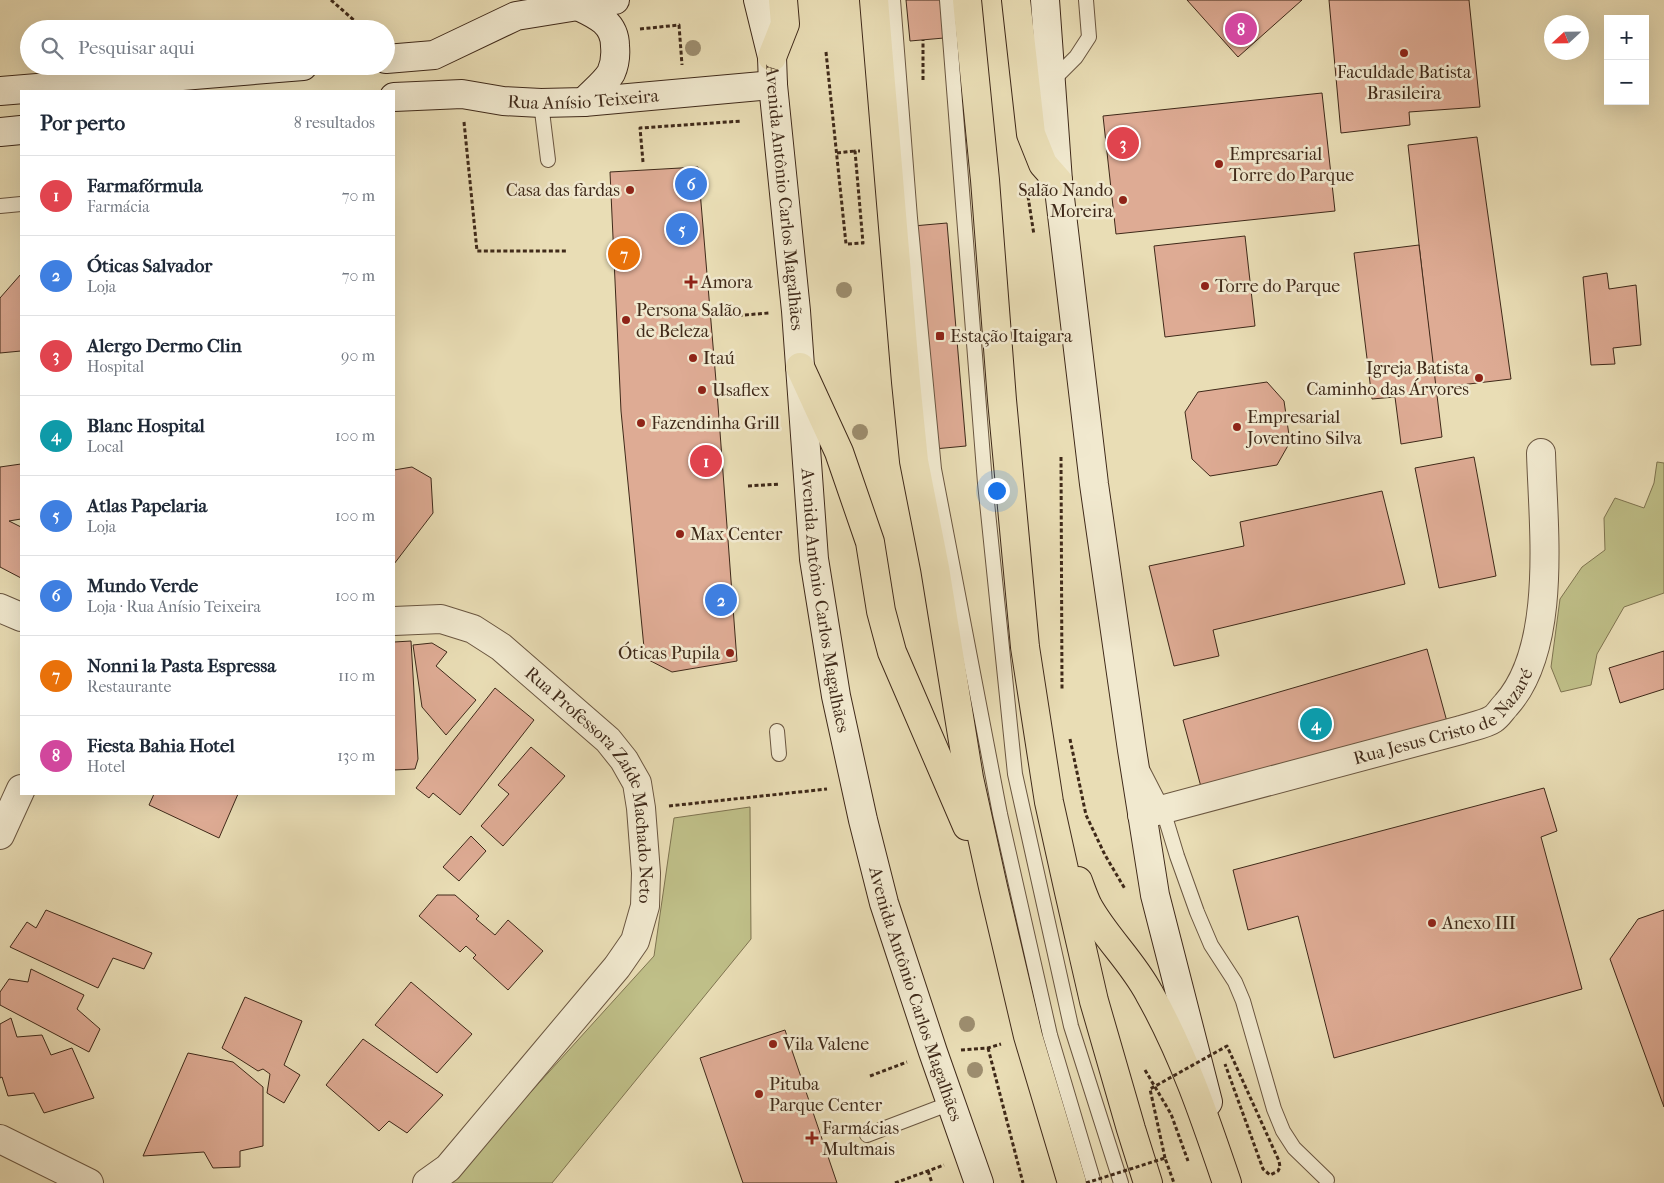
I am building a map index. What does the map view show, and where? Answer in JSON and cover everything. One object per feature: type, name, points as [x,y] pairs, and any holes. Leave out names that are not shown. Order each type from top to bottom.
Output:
[{"type":"main road","points":[[772,56],[785,24],[784,0]]},
{"type":"main road","points":[[874,0],[914,461],[935,568],[969,778],[1028,1036],[1072,1183]]},
{"type":"main road","points":[[967,0],[985,180],[1002,400],[1025,647],[1049,802],[1094,1001],[1130,1128],[1148,1183]]},
{"type":"main road","points":[[1016,0],[1031,134],[1043,164],[1058,181]]},
{"type":"main road","points":[[800,367],[839,452],[870,542],[881,611],[892,652],[993,887]]},
{"type":"main road","points":[[1049,802],[1088,905],[1106,934],[1130,962],[1149,991],[1167,1027],[1199,1100],[1228,1183]]},
{"type":"street","points":[[395,58],[434,55],[516,16],[615,0]]},
{"type":"street","name":"Avenida Antônio Carlos Magalhães","points":[[758,0],[772,56],[773,85],[796,311],[814,559],[836,696],[855,785],[884,903],[979,1183]]},
{"type":"street","points":[[1045,0],[1058,181],[1094,484],[1132,750],[1153,812],[1154,895],[1228,1183]]},
{"type":"street","points":[[578,6],[604,19],[610,26],[615,38],[616,59],[610,74],[584,102]]},
{"type":"street","points":[[23,90],[198,75]]},
{"type":"street","name":"Rua Anísio Teixeira","points":[[395,97],[462,94],[504,101],[541,103],[584,102],[773,85]]},
{"type":"street","points":[[0,92],[20,90]]},
{"type":"street","points":[[0,132],[20,130]]},
{"type":"street","name":"Rua Jesus Cristo de Nazaré","points":[[1153,812],[1461,730],[1493,719],[1516,694],[1533,657],[1542,617],[1545,575],[1541,453]]},
{"type":"street","points":[[0,608],[20,617]]},
{"type":"street","name":"Rua Professora Zaíde Machado Neto","points":[[395,621],[441,619],[473,629],[501,647],[608,740],[624,760],[636,783],[641,808],[646,874],[645,906],[635,941],[618,967],[448,1168],[427,1183]]},
{"type":"street","points":[[0,835],[20,791]]},
{"type":"street","points":[[0,1139],[89,1183]]},
{"type":"lane","points":[[892,0],[910,218],[934,469],[1008,853],[1050,1035],[1094,1183]]},
{"type":"lane","points":[[947,0],[985,473],[1015,774],[1070,1026],[1121,1183]]},
{"type":"lane","points":[[1052,81],[1076,57],[1090,38],[1086,0]]},
{"type":"lane","points":[[541,103],[548,160]]},
{"type":"lane","points":[[0,206],[20,204]]},
{"type":"lane","points":[[777,731],[779,754]]},
{"type":"lane","points":[[1153,812],[1177,856],[1211,945],[1235,982],[1274,1109],[1283,1131],[1294,1148],[1327,1180]]},
{"type":"lane","points":[[867,1135],[951,1103]]},
{"type":"path","points":[[331,0],[354,20]]},
{"type":"path","points":[[635,29],[679,25],[682,65],[691,64]]},
{"type":"path","points":[[826,52],[846,244],[863,243],[855,151]]},
{"type":"path","points":[[462,94],[476,250],[566,251]]},
{"type":"path","points":[[643,162],[640,128],[742,122]]},
{"type":"path","points":[[837,153],[887,147]]},
{"type":"path","points":[[1026,184],[1034,238]]},
{"type":"path","points":[[732,316],[796,311]]},
{"type":"path","points":[[1061,450],[1063,695]]},
{"type":"path","points":[[1069,731],[1086,815],[1105,855],[1125,890]]},
{"type":"path","points":[[641,808],[855,785]]},
{"type":"path","points":[[1174,1183],[1166,1158],[1150,1089],[1227,1046],[1278,1161],[1280,1167],[1278,1172],[1270,1175],[1263,1169],[1225,1064]]},
{"type":"path","points":[[988,1048],[1023,1183]]},
{"type":"path","points":[[1140,1063],[1170,1114],[1189,1166]]},
{"type":"path","points":[[870,1076],[886,1070]]},
{"type":"path","points":[[895,1183],[969,1155]]},
{"type":"path","points":[[1086,1183],[1166,1158]]},
{"type":"path","points":[[928,1171],[932,1183]]},
{"type":"green space","points":[[1657,462],[1664,463],[1664,593],[1624,607],[1597,654],[1591,685],[1561,692],[1551,667],[1560,599],[1582,567],[1605,550],[1604,518],[1615,498],[1644,508],[1654,483]]},
{"type":"green space","points":[[750,807],[751,939],[552,1183],[445,1183],[452,1179],[654,956],[674,818]]},
{"type":"building","points":[[906,0],[940,0],[944,38],[910,41]]},
{"type":"building","points":[[1187,0],[1302,0],[1238,57]]},
{"type":"building","name":"Faculdade Batista Brasileira","points":[[1329,0],[1469,0],[1480,107],[1409,112],[1410,125],[1341,133]]},
{"type":"building","name":"Empresarial Torre do Parque","points":[[1322,93],[1335,211],[1116,234],[1103,116]]},
{"type":"building","points":[[1477,137],[1511,379],[1435,388],[1408,145]]},
{"type":"building","name":"Max Center","points":[[698,167],[737,661],[672,672],[645,658],[621,411],[610,172]]},
{"type":"building","name":"Estação Itaigara","points":[[947,223],[966,446],[934,449],[913,226]]},
{"type":"building","name":"Torre do Parque","points":[[1245,236],[1255,326],[1165,337],[1154,246]]},
{"type":"building","points":[[1419,245],[1442,437],[1401,444],[1395,397],[1372,399],[1354,253]]},
{"type":"building","points":[[1607,273],[1609,289],[1636,285],[1641,345],[1613,348],[1615,364],[1591,365],[1583,277]]},
{"type":"building","points":[[20,275],[20,351],[0,353],[0,298]]},
{"type":"building","name":"Empresarial Joventino Silva","points":[[1267,382],[1284,401],[1290,442],[1277,465],[1210,476],[1192,459],[1185,412],[1198,392]]},
{"type":"building","points":[[1474,457],[1496,576],[1439,588],[1415,468]]},
{"type":"building","points":[[20,464],[20,519],[9,521],[20,526],[20,577],[0,567],[0,467]]},
{"type":"building","points":[[412,467],[431,478],[433,513],[395,563],[395,470]]},
{"type":"building","points":[[1382,491],[1405,584],[1213,630],[1219,656],[1174,666],[1149,566],[1244,546],[1240,522]]},
{"type":"building","points":[[411,641],[418,759],[415,769],[395,770],[395,642]]},
{"type":"building","points":[[432,643],[447,652],[436,666],[476,700],[446,735],[422,707],[413,645]]},
{"type":"building","points":[[1427,649],[1449,729],[1204,798],[1183,720]]},
{"type":"building","points":[[1664,651],[1664,689],[1620,703],[1609,668]]},
{"type":"building","points":[[495,688],[534,720],[460,815],[433,793],[429,798],[416,788]]},
{"type":"building","points":[[531,747],[565,776],[503,846],[481,826],[509,794],[498,785]]},
{"type":"building","name":"Anexo III","points":[[1544,788],[1557,831],[1541,837],[1582,989],[1334,1058],[1298,916],[1248,930],[1233,870]]},
{"type":"building","points":[[154,795],[238,795],[219,838],[149,805]]},
{"type":"building","points":[[471,836],[486,851],[459,881],[443,867]]},
{"type":"building","points":[[437,895],[455,895],[479,916],[476,919],[495,935],[508,920],[543,951],[508,990],[473,958],[476,955],[466,946],[460,952],[419,916]]},
{"type":"building","points":[[46,910],[152,953],[144,969],[113,958],[98,988],[10,947],[27,922],[36,928]]},
{"type":"building","points":[[1664,910],[1664,1107],[1610,959],[1638,919]]},
{"type":"building","points":[[31,969],[84,995],[77,1009],[100,1029],[89,1052],[0,1005],[0,992],[9,979],[28,982]]},
{"type":"building","points":[[411,982],[472,1034],[437,1073],[375,1025]]},
{"type":"building","points":[[245,997],[302,1021],[284,1065],[300,1075],[284,1103],[267,1093],[270,1074],[263,1069],[258,1071],[222,1048]]},
{"type":"building","points":[[11,1018],[17,1037],[42,1035],[51,1055],[72,1048],[94,1098],[44,1113],[34,1093],[8,1096],[2,1077],[0,1078],[0,1024]]},
{"type":"building","name":"Pituba Parque Center","points":[[785,1030],[837,1183],[743,1183],[700,1058]]},
{"type":"building","points":[[363,1039],[443,1095],[407,1133],[389,1121],[379,1131],[326,1085]]},
{"type":"building","points":[[188,1053],[233,1062],[263,1087],[263,1146],[240,1151],[240,1167],[213,1168],[204,1152],[143,1156]]},
{"type":"place","name":"Fiesta Bahia Hotel","points":[[1241,29]]},
{"type":"place","name":"Faculdade Batista Brasileira","points":[[1404,53]]},
{"type":"place","name":"Alergo Dermo Clin","points":[[1123,143]]},
{"type":"place","name":"Empresarial Torre do Parque","points":[[1219,164]]},
{"type":"place","name":"Mundo Verde","points":[[691,184]]},
{"type":"place","name":"Casa das fardas","points":[[630,190]]},
{"type":"place","name":"Salão Nando Moreira","points":[[1123,200]]},
{"type":"place","name":"Atlas Papelaria","points":[[682,229]]},
{"type":"place","name":"Nonni la Pasta Espressa","points":[[624,254]]},
{"type":"place","name":"Amora","points":[[691,282]]},
{"type":"place","name":"Torre do Parque","points":[[1205,286]]},
{"type":"place","name":"Persona Salão de Beleza","points":[[626,320]]},
{"type":"place","name":"Estação Itaigara","points":[[940,336]]},
{"type":"place","name":"Itaú","points":[[693,358]]},
{"type":"place","name":"Igreja Batista Caminho das Árvores","points":[[1479,378]]},
{"type":"place","name":"Usaflex","points":[[702,390]]},
{"type":"place","name":"Fazendinha Grill","points":[[641,423]]},
{"type":"place","name":"Empresarial Joventino Silva","points":[[1237,427]]},
{"type":"place","name":"Farmafórmula","points":[[706,461]]},
{"type":"place","name":"Max Center","points":[[680,534]]},
{"type":"place","name":"Óticas Salvador","points":[[721,600]]},
{"type":"place","name":"Óticas Pupila","points":[[730,653]]},
{"type":"place","name":"Blanc Hospital","points":[[1316,724]]},
{"type":"place","name":"Anexo III","points":[[1432,923]]},
{"type":"place","name":"Vila Valene","points":[[773,1044]]},
{"type":"place","name":"Pituba Parque Center","points":[[759,1094]]},
{"type":"place","name":"Farmácias Multmais","points":[[812,1138]]}]
